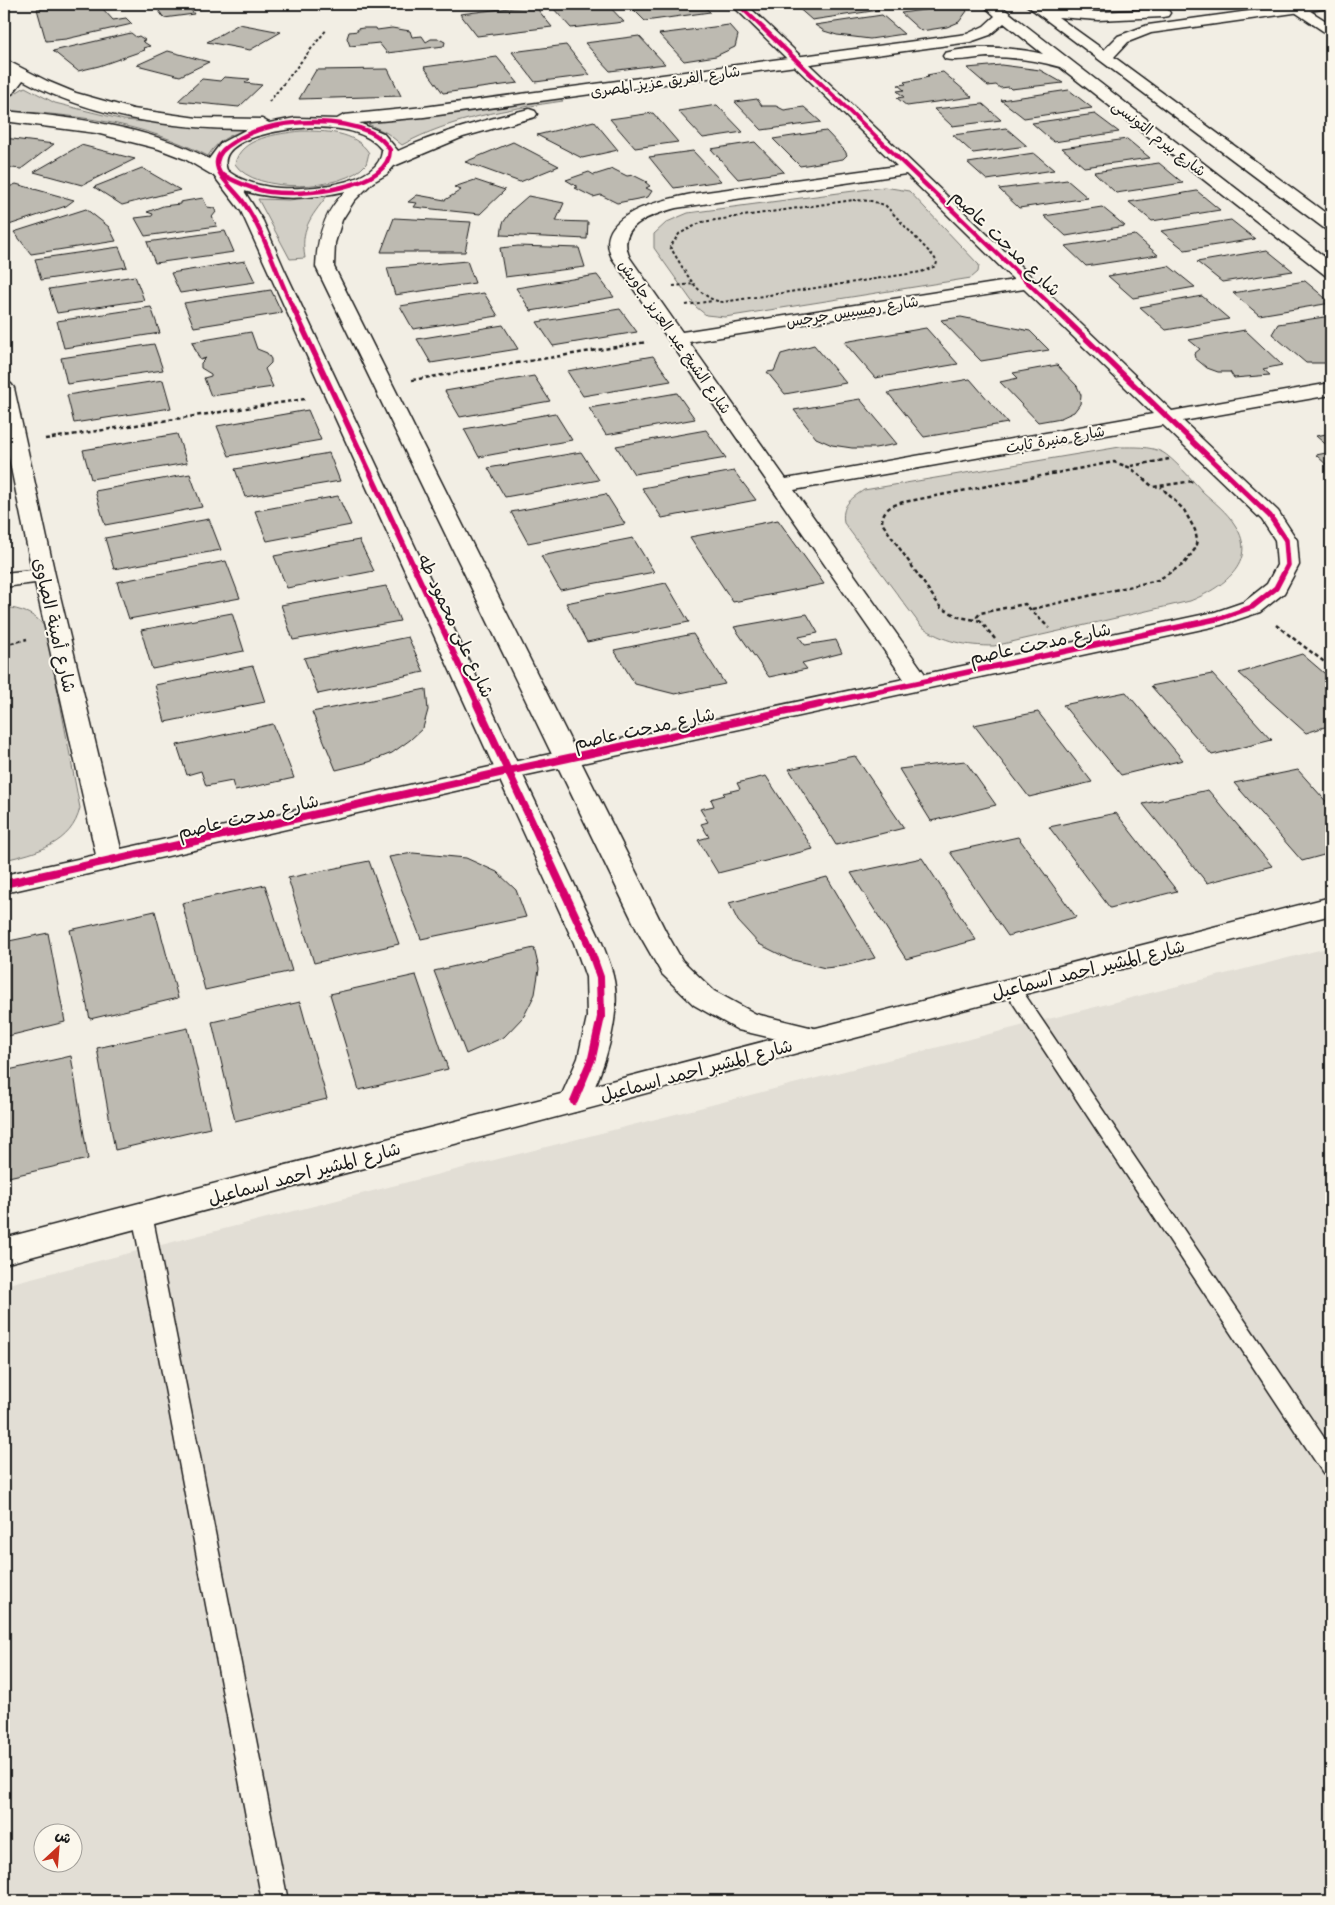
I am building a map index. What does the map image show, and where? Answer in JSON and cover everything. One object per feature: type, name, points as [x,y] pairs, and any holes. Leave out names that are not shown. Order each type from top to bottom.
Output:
[{"type":"street","points":[[324,4],[364,4]]},
{"type":"street","name":"شارع مدحت عاصم","points":[[4,884],[567,758],[1221,618],[1252,607],[1276,588],[1288,565],[1286,540],[1270,516],[738,4]]},
{"type":"street","name":"شارع بيرم التونسى","points":[[989,4],[1331,271]]},
{"type":"street","points":[[1037,7],[1098,16],[1126,16],[1229,4]]},
{"type":"street","points":[[1106,58],[1112,47],[1126,37],[1148,29],[1294,6],[1329,4]]},
{"type":"street","points":[[1294,6],[1331,30]]},
{"type":"street","name":"شارع بيرم التونسى","points":[[1037,7],[1331,225]]},
{"type":"street","name":"شارع الفريق عزيز المصرى","points":[[317,122],[808,72],[970,38],[986,32],[998,24],[1003,15]]},
{"type":"street","points":[[937,58],[984,52],[1013,52],[1041,56],[1066,64]]},
{"type":"street","points":[[8,66],[41,86],[78,100],[123,112],[174,120],[251,124],[317,122],[344,124],[366,130],[383,139],[390,150],[389,162]]},
{"type":"street","points":[[4,93],[16,79],[8,66]]},
{"type":"street","name":"شارع الفريق عزيز المصرى","points":[[624,100],[663,95]]},
{"type":"street","name":"شارع الفريق عزيز المصرى","points":[[369,178],[389,162],[420,146],[494,121],[535,112],[594,104]]},
{"type":"street","points":[[4,116],[48,120],[98,128],[144,139],[186,154],[242,186],[271,192],[306,193],[341,188],[369,178]]},
{"type":"street","points":[[222,173],[217,162],[221,152],[231,142],[254,132],[291,124]]},
{"type":"street","name":"شارع الشيخ عبد العزيز جاويش","points":[[909,169],[692,199],[662,205],[638,216],[622,228],[616,243],[621,258],[676,338],[919,683]]},
{"type":"street","name":"شارع على محمود طه","points":[[222,173],[254,220],[588,943],[600,978],[601,1017],[592,1058],[574,1101]]},
{"type":"street","points":[[369,178],[348,198],[333,220],[326,243],[326,267],[381,384],[652,932],[672,967],[704,998],[748,1023],[816,1038]]},
{"type":"street","name":"شارع رمسيس جرجس","points":[[676,338],[1028,283]]},
{"type":"street","name":"شارع أمينة الصاوى","points":[[4,388],[44,575],[111,861]]},
{"type":"street","name":"شارع منيرة ثابت","points":[[781,486],[1331,389]]},
{"type":"street","points":[[4,580],[44,575]]},
{"type":"street","name":"شارع المشير احمد اسماعيل","points":[[4,1251],[1011,987],[1331,906]]},
{"type":"lane","points":[[1011,987],[1331,1466]]},
{"type":"lane","points":[[142,1214],[275,1901]]},
{"type":"path","points":[[251,124],[345,5]]},
{"type":"path","points":[[853,200],[871,201],[885,206],[937,262],[936,266],[921,272],[723,302],[713,301],[702,295],[670,247],[672,241],[683,230],[702,222],[853,200]]},
{"type":"path","points":[[381,384],[676,338]]},
{"type":"path","points":[[17,444],[335,394]]},
{"type":"path","points":[[980,621],[959,617],[942,608],[882,523],[881,516],[884,510],[892,505],[904,502],[1114,462],[1123,462],[1130,466],[1150,486],[1161,487],[1190,519],[1196,536],[1193,554],[1186,564],[1174,573],[1158,580],[1032,610]]},
{"type":"path","points":[[1014,663],[977,617],[980,613],[1022,604],[1028,606],[1069,651]]},
{"type":"path","points":[[1252,607],[1331,667]]},
{"type":"shaded area","points":[[25,87],[55,103],[124,120],[244,130],[223,140],[215,146],[208,156],[159,135],[109,122],[31,112],[4,111],[4,100]]},
{"type":"shaded area","points":[[558,97],[563,101],[501,111],[460,121],[402,145],[387,133],[364,122]]},
{"type":"shaded area","points":[[301,131],[329,132],[348,136],[356,140],[369,153],[366,164],[355,173],[339,180],[299,186],[279,185],[260,181],[245,174],[235,164],[238,155],[252,142],[261,138]]},
{"type":"shaded area","points":[[884,187],[909,191],[979,265],[978,272],[971,278],[725,317],[706,315],[696,307],[654,248],[654,234],[667,222],[688,213]]},
{"type":"shaded area","points":[[327,196],[311,218],[305,231],[305,258],[290,259],[258,199],[289,200]]},
{"type":"shaded area","points":[[1120,447],[1147,448],[1162,452],[1183,470],[1232,520],[1241,539],[1243,551],[1240,563],[1224,582],[1190,601],[994,646],[964,644],[938,636],[921,626],[844,523],[845,507],[864,490]]},
{"type":"shaded area","points":[[4,607],[28,613],[46,629],[80,808],[76,820],[69,830],[51,845],[28,854],[4,860]]},
{"type":"shaded area","points":[[1331,947],[1331,1901],[4,1901],[4,1285]]},
{"type":"building","points":[[84,4],[120,4],[122,7],[103,9],[113,20],[126,18],[132,24],[66,39],[46,41],[37,9]]},
{"type":"building","points":[[154,4],[187,4],[194,14],[164,18]]},
{"type":"building","points":[[585,4],[607,4],[624,22],[571,28],[553,8]]},
{"type":"building","points":[[628,4],[701,4],[710,12],[645,21]]},
{"type":"building","points":[[810,4],[871,4],[879,10],[812,20],[796,6]]},
{"type":"building","points":[[888,4],[928,4],[893,8]]},
{"type":"building","points":[[534,5],[552,27],[477,36],[460,14]]},
{"type":"building","points":[[962,5],[967,11],[959,22],[947,27],[921,31],[901,13]]},
{"type":"building","points":[[882,15],[904,34],[870,39],[837,35],[824,31],[815,25]]},
{"type":"building","points":[[239,24],[281,32],[250,50],[207,42]]},
{"type":"building","points":[[729,25],[738,35],[735,47],[716,56],[684,61],[659,34]]},
{"type":"building","points":[[376,28],[377,30],[392,28],[410,31],[412,37],[422,36],[426,42],[431,39],[439,39],[445,42],[444,46],[387,53],[379,43],[350,46],[347,38],[349,32],[358,31],[357,29]]},
{"type":"building","points":[[131,33],[145,40],[142,41],[150,46],[143,48],[145,50],[99,66],[78,71],[53,51]]},
{"type":"building","points":[[639,36],[665,64],[610,71],[585,43]]},
{"type":"building","points":[[566,45],[590,75],[535,82],[512,52]]},
{"type":"building","points":[[168,51],[209,62],[180,76],[137,65]]},
{"type":"building","points":[[497,57],[518,83],[443,93],[424,67]]},
{"type":"building","points":[[1001,65],[1040,70],[1063,83],[1011,89],[1009,87],[1000,88],[996,85],[988,86],[967,68]]},
{"type":"building","points":[[388,69],[401,96],[299,99],[316,70]]},
{"type":"building","points":[[943,72],[972,97],[907,106],[897,98],[904,97],[897,91],[904,90],[898,85],[929,77],[927,75]]},
{"type":"building","points":[[224,77],[250,79],[245,83],[262,85],[239,107],[178,101],[202,79],[220,81]]},
{"type":"building","points":[[1069,90],[1092,108],[1024,118],[1001,100]]},
{"type":"building","points":[[757,99],[762,106],[776,106],[784,110],[804,107],[821,122],[762,130],[735,102]]},
{"type":"building","points":[[983,104],[1001,120],[952,126],[934,109]]},
{"type":"building","points":[[717,105],[743,132],[703,138],[678,111]]},
{"type":"building","points":[[653,113],[678,142],[635,148],[610,119]]},
{"type":"building","points":[[1095,114],[1119,132],[1054,142],[1032,123]]},
{"type":"building","points":[[594,121],[618,150],[582,158],[537,135]]},
{"type":"building","points":[[1006,128],[1027,146],[973,153],[953,135]]},
{"type":"building","points":[[826,131],[845,151],[847,155],[843,159],[800,166],[773,139]]},
{"type":"building","points":[[4,138],[54,144],[21,169],[4,167]]},
{"type":"building","points":[[1127,139],[1150,158],[1084,167],[1062,148]]},
{"type":"building","points":[[513,142],[559,166],[520,182],[465,162]]},
{"type":"building","points":[[755,142],[784,172],[738,179],[711,149]]},
{"type":"building","points":[[81,145],[135,159],[82,185],[34,172]]},
{"type":"building","points":[[693,151],[721,181],[674,188],[649,157]]},
{"type":"building","points":[[1034,153],[1054,170],[987,180],[968,163]]},
{"type":"building","points":[[1159,163],[1183,183],[1116,193],[1094,172]]},
{"type":"building","points":[[142,168],[180,190],[122,205],[94,187]]},
{"type":"building","points":[[613,169],[627,176],[633,175],[647,182],[645,182],[650,186],[646,188],[652,191],[648,197],[617,203],[601,195],[593,197],[575,188],[578,187],[566,180],[589,172],[594,175]]},
{"type":"building","points":[[475,180],[505,190],[480,214],[414,207],[417,203],[408,202],[417,195],[445,200],[461,190],[454,187]]},
{"type":"building","points":[[1067,180],[1088,198],[1019,208],[999,189]]},
{"type":"building","points":[[16,184],[74,200],[66,206],[4,226],[4,189]]},
{"type":"building","points":[[1197,191],[1220,210],[1152,221],[1129,202]]},
{"type":"building","points":[[528,196],[564,203],[556,221],[588,222],[587,239],[501,235],[503,223],[512,210]]},
{"type":"building","points":[[203,198],[207,207],[214,208],[216,212],[212,217],[217,226],[145,236],[135,218],[152,216],[153,214],[147,212],[163,206]]},
{"type":"building","points":[[1102,207],[1125,226],[1066,236],[1044,216]]},
{"type":"building","points":[[86,209],[109,227],[116,241],[31,254],[14,232]]},
{"type":"building","points":[[394,218],[471,222],[465,252],[381,252]]},
{"type":"building","points":[[1231,220],[1255,239],[1185,250],[1161,231]]},
{"type":"building","points":[[225,231],[234,252],[155,263],[147,242]]},
{"type":"building","points":[[1135,235],[1158,255],[1086,266],[1065,246]]},
{"type":"building","points":[[518,246],[579,248],[585,267],[505,277],[500,248]]},
{"type":"building","points":[[119,247],[127,267],[41,280],[35,259]]},
{"type":"building","points":[[1267,250],[1293,271],[1222,282],[1197,262]]},
{"type":"building","points":[[245,261],[255,282],[180,293],[171,273]]},
{"type":"building","points":[[467,261],[475,283],[395,295],[387,268]]},
{"type":"building","points":[[1169,266],[1195,287],[1133,298],[1108,276]]},
{"type":"building","points":[[597,275],[614,297],[531,311],[516,288]]},
{"type":"building","points":[[135,276],[144,300],[57,313],[49,289]]},
{"type":"building","points":[[1305,281],[1331,303],[1259,315],[1233,293]]},
{"type":"building","points":[[271,290],[282,313],[194,327],[184,303]]},
{"type":"building","points":[[484,293],[498,316],[413,329],[400,306]]},
{"type":"building","points":[[1202,296],[1229,319],[1166,330],[1140,307]]},
{"type":"building","points":[[151,307],[160,333],[64,348],[57,321]]},
{"type":"building","points":[[620,309],[637,332],[553,346],[537,322]]},
{"type":"building","points":[[1331,316],[1331,363],[1306,363],[1272,334],[1278,324]]},
{"type":"building","points":[[961,317],[1030,331],[1049,350],[981,361],[941,320]]},
{"type":"building","points":[[503,325],[518,349],[431,363],[417,339]]},
{"type":"building","points":[[926,328],[958,364],[875,378],[844,342]]},
{"type":"building","points":[[1245,330],[1282,365],[1263,369],[1270,375],[1234,378],[1230,372],[1218,372],[1207,368],[1195,358],[1194,354],[1200,349],[1189,340]]},
{"type":"building","points":[[251,332],[257,349],[267,353],[271,359],[271,363],[265,369],[273,387],[211,396],[204,378],[211,376],[211,374],[201,368],[201,363],[206,358],[200,360],[192,342]]},
{"type":"building","points":[[154,344],[163,370],[67,384],[61,358]]},
{"type":"building","points":[[814,345],[846,383],[785,394],[767,372],[774,371],[781,354]]},
{"type":"building","points":[[653,356],[671,381],[583,396],[567,371]]},
{"type":"building","points":[[1057,365],[1077,386],[1081,395],[1080,404],[1074,412],[1061,418],[1038,422],[1000,382],[1018,378],[1013,373]]},
{"type":"building","points":[[534,376],[550,401],[460,417],[445,391]]},
{"type":"building","points":[[970,379],[1008,423],[924,437],[888,393]]},
{"type":"building","points":[[163,380],[171,408],[74,423],[67,395]]},
{"type":"building","points":[[677,393],[695,419],[606,435],[589,408]]},
{"type":"building","points":[[860,399],[897,444],[875,448],[852,448],[832,445],[816,438],[794,410]]},
{"type":"building","points":[[308,410],[321,440],[229,456],[217,426]]},
{"type":"building","points":[[555,413],[572,440],[479,457],[464,429]]},
{"type":"building","points":[[706,430],[726,458],[634,474],[616,446]]},
{"type":"building","points":[[1331,433],[1331,449],[1316,436]]},
{"type":"building","points":[[177,434],[187,463],[91,479],[83,450]]},
{"type":"building","points":[[581,452],[599,480],[505,497],[488,468]]},
{"type":"building","points":[[1331,452],[1331,469],[1316,455]]},
{"type":"building","points":[[329,453],[340,481],[245,497],[235,469]]},
{"type":"building","points":[[734,471],[756,500],[662,518],[642,488]]},
{"type":"building","points":[[190,474],[202,507],[105,525],[95,491]]},
{"type":"building","points":[[606,494],[625,524],[528,543],[511,512]]},
{"type":"building","points":[[338,496],[351,525],[267,541],[255,511]]},
{"type":"building","points":[[209,519],[221,550],[114,569],[105,538]]},
{"type":"building","points":[[778,520],[824,584],[733,602],[690,537]]},
{"type":"building","points":[[633,538],[654,572],[560,590],[541,556]]},
{"type":"building","points":[[359,540],[374,571],[287,588],[274,556]]},
{"type":"building","points":[[226,561],[240,598],[129,619],[117,582]]},
{"type":"building","points":[[666,583],[689,622],[587,642],[566,603]]},
{"type":"building","points":[[386,586],[400,621],[293,640],[281,605]]},
{"type":"building","points":[[232,613],[244,651],[152,669],[141,630]]},
{"type":"building","points":[[807,614],[818,633],[799,637],[805,645],[836,640],[842,653],[802,663],[807,669],[769,677],[734,627]]},
{"type":"building","points":[[693,634],[725,684],[675,694],[635,684],[614,650]]},
{"type":"building","points":[[408,637],[424,672],[318,694],[304,658]]},
{"type":"building","points":[[1302,654],[1331,679],[1331,725],[1306,733],[1239,673]]},
{"type":"building","points":[[253,666],[265,702],[165,722],[155,685]]},
{"type":"building","points":[[1212,674],[1272,740],[1212,755],[1151,686]]},
{"type":"building","points":[[426,689],[428,710],[423,728],[410,740],[392,753],[369,762],[336,770],[312,712]]},
{"type":"building","points":[[1126,692],[1183,760],[1121,775],[1063,705]]},
{"type":"building","points":[[1038,712],[1092,782],[1029,797],[974,725]]},
{"type":"building","points":[[273,724],[294,778],[235,791],[232,781],[206,786],[201,771],[187,775],[177,745]]},
{"type":"building","points":[[855,756],[904,828],[836,845],[789,769]]},
{"type":"building","points":[[965,761],[996,805],[931,821],[899,769]]},
{"type":"building","points":[[1298,770],[1331,807],[1331,853],[1302,861],[1234,783]]},
{"type":"building","points":[[766,776],[813,849],[718,873],[698,840],[709,837],[701,824],[708,822],[700,809],[714,806],[711,799],[725,795],[723,793],[740,789],[737,783]]},
{"type":"building","points":[[1208,790],[1272,866],[1207,883],[1143,804]]},
{"type":"building","points":[[1116,813],[1177,891],[1110,908],[1049,827]]},
{"type":"building","points":[[1018,837],[1076,917],[1008,936],[950,852]]},
{"type":"building","points":[[413,853],[466,858],[497,872],[516,890],[526,917],[421,939],[389,857]]},
{"type":"building","points":[[922,858],[976,940],[906,959],[851,873]]},
{"type":"building","points":[[369,861],[399,944],[314,963],[288,878]]},
{"type":"building","points":[[827,877],[875,958],[844,966],[825,968],[789,959],[759,944],[738,921],[729,903]]},
{"type":"building","points":[[265,885],[292,971],[205,990],[182,903]]},
{"type":"building","points":[[155,911],[178,998],[90,1019],[70,930]]},
{"type":"building","points":[[48,933],[65,1022],[4,1037],[4,942]]},
{"type":"building","points":[[534,948],[539,969],[535,994],[524,1016],[504,1037],[466,1054],[434,971]]},
{"type":"building","points":[[416,975],[448,1069],[359,1090],[330,994]]},
{"type":"building","points":[[300,1002],[327,1099],[235,1121],[212,1022]]},
{"type":"building","points":[[188,1028],[210,1128],[115,1150],[97,1048]]},
{"type":"building","points":[[71,1056],[88,1159],[4,1178],[4,1071]]},
{"type":"cycle path","points":[[4,884],[508,771],[1221,618],[1252,607],[1276,588],[1288,565],[1286,540],[1270,516],[738,4]]},
{"type":"cycle path","points":[[223,175],[245,186],[270,192],[297,193],[315,191],[353,184],[369,178],[381,171],[389,161],[390,150],[374,134],[352,126],[335,123],[295,123],[275,126],[240,137],[224,149],[220,154],[217,165],[221,174],[237,193],[260,230],[276,271],[588,943],[600,977],[601,1017],[592,1058],[574,1101]]}]
